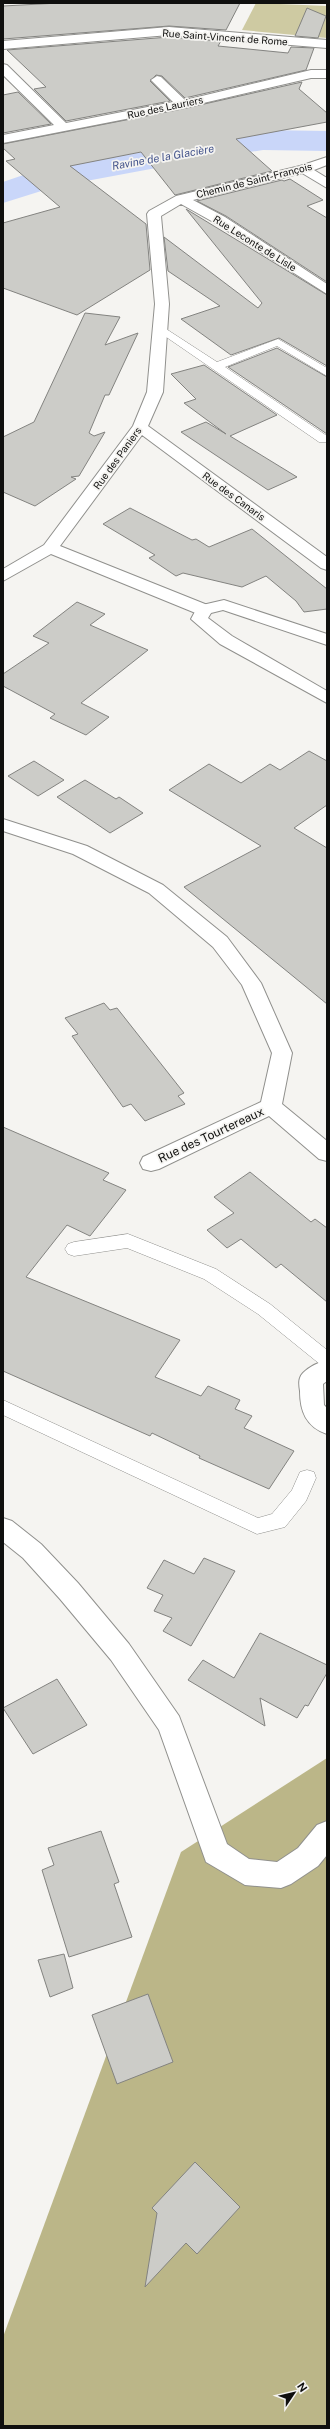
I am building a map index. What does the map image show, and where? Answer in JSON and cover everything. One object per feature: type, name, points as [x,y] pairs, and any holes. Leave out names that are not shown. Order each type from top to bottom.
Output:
[{"type":"street","name":"Rue Saint-Vincent de Rome","points":[[3,45],[169,31],[327,44]]},
{"type":"street","points":[[3,68],[64,127]]},
{"type":"street","name":"Rue des Lauriers","points":[[3,140],[182,104],[311,74],[327,74]]},
{"type":"street","points":[[157,80],[182,104]]},
{"type":"street","name":"Chemin de Saint-François","points":[[181,198],[304,169],[327,161]]},
{"type":"street","points":[[304,169],[327,184]]},
{"type":"street","name":"Rue Leconte de Lisle","points":[[181,198],[220,220],[327,290]]},
{"type":"street","name":"Rue des Paniers","points":[[3,576],[50,548],[140,427],[155,392],[162,304],[154,214],[181,198]]},
{"type":"street","name":"Rue des Canaris","points":[[140,427],[327,564]]},
{"type":"street","points":[[50,548],[204,610],[224,605],[327,640]]},
{"type":"street","points":[[204,610],[199,619],[226,640],[327,698]]},
{"type":"street","name":"Rue des Tourtereaux","points":[[3,825],[80,850],[156,889],[220,942],[250,983],[282,1053],[271,1106]]},
{"type":"street","name":"Rue des Tourtereaux","points":[[271,1106],[327,1153]]},
{"type":"street","name":"Rue des Tourtereaux","points":[[151,1163],[271,1106]]},
{"type":"street","points":[[327,1370],[311,1380],[312,1408],[327,1424]]},
{"type":"street","points":[[3,1528],[32,1551],[69,1591],[120,1652],[170,1724],[216,1853],[245,1872],[282,1875],[308,1857],[327,1834]]},
{"type":"lane","points":[[160,328],[323,439]]},
{"type":"lane","points":[[216,366],[278,342],[327,373]]},
{"type":"lane","points":[[74,1249],[128,1241],[210,1274],[264,1309],[327,1360]]},
{"type":"lane","points":[[3,1406],[257,1526],[278,1521],[299,1495],[307,1478]]},
{"type":"shaded area","points":[[256,3],[327,6],[327,38],[242,30]]},
{"type":"shaded area","points":[[327,1758],[327,2426],[3,2426],[3,2337],[181,1852]]},
{"type":"building","points":[[59,3],[240,3],[226,30],[169,26],[3,39],[3,6]]},
{"type":"building","points":[[307,8],[326,16],[318,38],[295,36]]},
{"type":"building","points":[[169,37],[221,41],[218,46],[288,53],[291,47],[314,48],[306,70],[185,98],[162,76],[156,75],[150,81],[170,101],[66,121],[34,89],[46,87],[7,50]]},
{"type":"building","points":[[302,82],[299,89],[327,113],[327,122],[236,139],[272,171],[175,195],[141,152],[70,166],[146,224],[150,270],[77,315],[3,288],[3,223],[60,207],[6,161],[15,159],[3,148],[3,144],[182,109]]},
{"type":"building","points":[[18,92],[51,124],[3,133],[3,95]]},
{"type":"building","points":[[290,179],[323,200],[307,206],[327,218],[327,282],[226,216],[197,201]]},
{"type":"building","points":[[186,209],[327,295],[327,366],[279,338],[231,355],[181,319],[220,306],[168,271],[164,237],[258,308],[262,303]]},
{"type":"building","points":[[85,313],[120,317],[105,345],[138,333],[109,395],[105,395],[89,433],[94,436],[105,432],[79,476],[71,477],[76,479],[35,506],[3,492],[3,437],[34,422]]},
{"type":"building","points":[[277,348],[327,377],[327,434],[228,367]]},
{"type":"building","points":[[204,365],[277,415],[230,436],[297,477],[268,490],[181,432],[206,422],[226,434],[184,403],[196,399],[171,374]]},
{"type":"building","points":[[130,508],[192,540],[196,539],[209,547],[252,529],[327,589],[327,609],[304,612],[296,601],[266,576],[242,587],[183,573],[176,576],[149,558],[155,555],[103,524]]},
{"type":"building","points":[[77,602],[105,614],[90,625],[148,650],[81,703],[109,717],[86,735],[50,718],[55,714],[3,686],[3,674],[49,643],[33,636]]},
{"type":"building","points":[[309,751],[327,761],[327,805],[294,828],[327,848],[327,1004],[184,887],[261,846],[169,790],[209,764],[241,783],[270,764],[280,770]]},
{"type":"building","points":[[34,761],[64,780],[38,796],[8,776]]},
{"type":"building","points":[[85,780],[116,799],[119,797],[143,813],[110,833],[57,797]]},
{"type":"building","points":[[104,1003],[110,1010],[117,1008],[184,1093],[178,1096],[185,1104],[145,1121],[131,1104],[123,1107],[72,1036],[78,1034],[65,1018]]},
{"type":"building","points":[[3,1127],[109,1173],[103,1180],[126,1190],[90,1236],[67,1225],[26,1277],[180,1340],[155,1377],[201,1396],[208,1386],[240,1400],[235,1409],[252,1416],[244,1428],[294,1451],[269,1489],[199,1458],[200,1456],[152,1433],[150,1436],[3,1371]]},
{"type":"building","points":[[250,1172],[311,1222],[315,1219],[327,1228],[327,1302],[281,1264],[276,1268],[241,1239],[227,1248],[207,1230],[234,1213],[214,1197]]},
{"type":"building","points":[[204,1558],[235,1571],[191,1646],[163,1631],[172,1618],[154,1611],[163,1595],[147,1588],[164,1560],[194,1574]]},
{"type":"building","points":[[260,1633],[327,1665],[327,1673],[308,1706],[305,1705],[297,1718],[260,1698],[265,1726],[188,1680],[203,1660],[234,1678]]},
{"type":"building","points":[[57,1679],[87,1725],[33,1754],[3,1708]]},
{"type":"building","points":[[101,1831],[119,1882],[114,1884],[132,1937],[69,1957],[42,1870],[54,1865],[48,1848]]},
{"type":"building","points":[[64,1954],[73,1988],[50,1997],[38,1960]]},
{"type":"building","points":[[148,1994],[173,2062],[117,2084],[92,2015]]},
{"type":"building","points":[[195,2162],[240,2207],[197,2254],[186,2243],[145,2287],[157,2213],[152,2208]]},
{"type":"waterway","name":"Ravine de la Glacière","points":[[3,193],[47,178],[199,150],[263,140],[327,141]]}]
